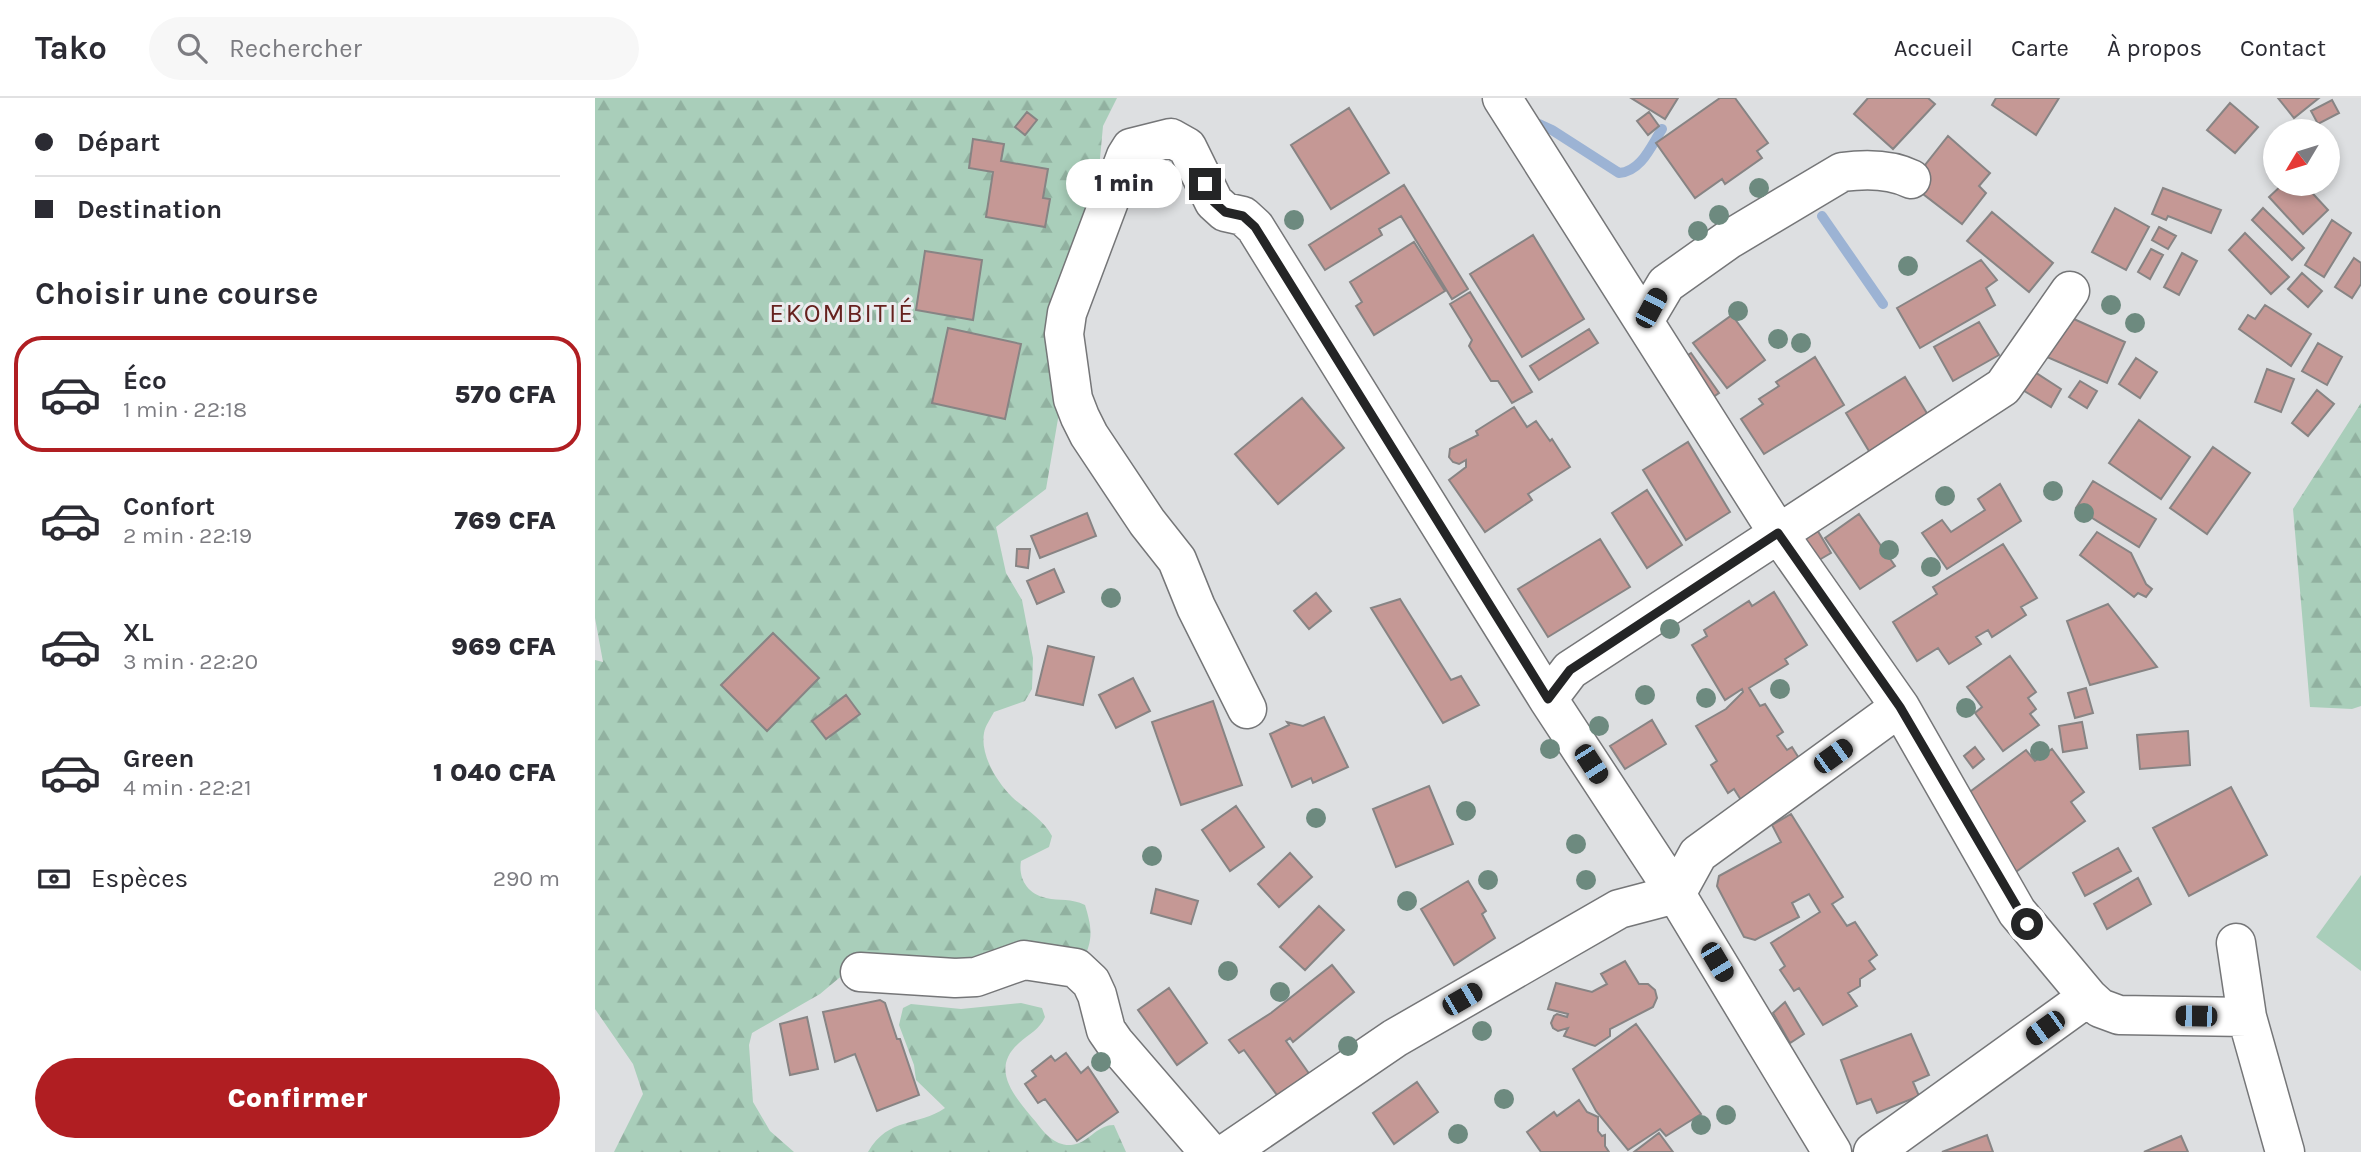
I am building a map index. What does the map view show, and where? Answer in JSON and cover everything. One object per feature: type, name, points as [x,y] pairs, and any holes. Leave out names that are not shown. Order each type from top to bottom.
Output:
[{"type":"street","points":[[1502,98],[1778,533],[1900,707],[2017,912],[2100,1008],[2119,1014],[2247,1017]]},
{"type":"street","points":[[1247,709],[1196,607],[1177,560],[1147,522],[1084,426],[1073,399],[1064,334],[1067,313],[1126,156],[1131,148],[1171,138],[1187,147],[1214,202],[1225,212],[1243,216],[1255,227],[1548,699],[1676,894],[1823,1149]]},
{"type":"street","points":[[1644,321],[1666,284],[1728,240],[1842,172],[1859,170],[1902,175],[1911,179]]},
{"type":"street","points":[[1548,699],[1570,670],[2003,387],[2070,291]]},
{"type":"street","points":[[1228,1152],[1407,1031],[1619,909],[1676,894],[1698,855],[1900,707]]},
{"type":"street","points":[[2236,943],[2247,1017],[2285,1152]]},
{"type":"street","points":[[860,972],[977,977],[1024,960],[1076,968],[1094,988],[1106,1030],[1115,1044],[1209,1152]]},
{"type":"street","points":[[1873,1152],[2088,997]]},
{"type":"green space","points":[[595,98],[1117,98],[1103,126],[1097,191],[1046,489],[996,527],[1006,573],[1022,600],[1033,658],[1032,689],[1025,701],[994,712],[983,741],[987,759],[1001,784],[1052,836],[1049,847],[1021,861],[1025,884],[1039,896],[1085,905],[1090,928],[1088,948],[1081,963],[851,968],[820,994],[752,1033],[749,1045],[753,1102],[770,1131],[794,1152],[614,1152],[643,1094],[633,1064],[595,1009],[595,660],[603,662],[595,618]]},
{"type":"green space","points":[[2361,403],[2361,706],[2352,709],[2310,707],[2293,509]]},
{"type":"green space","points":[[2361,875],[2361,971],[2316,937]]},
{"type":"green space","points":[[1021,1003],[1042,1008],[1045,1017],[1010,1053],[1006,1063],[1009,1084],[1021,1104],[1051,1138],[1065,1145],[1077,1144],[1102,1128],[1114,1125],[1126,1152],[868,1152],[876,1141],[894,1127],[935,1114],[945,1108],[916,1080],[914,1065],[899,1025],[903,1008],[911,1004],[961,1009]]},
{"type":"building","points":[[1631,98],[1678,98],[1665,119]]},
{"type":"building","points":[[1720,98],[1735,98],[1768,143],[1757,151],[1762,158],[1725,184],[1722,179],[1695,198],[1656,143]]},
{"type":"building","points":[[1868,98],[1928,98],[1935,104],[1893,149],[1854,114]]},
{"type":"building","points":[[1996,98],[2059,98],[2036,135],[1992,105]]},
{"type":"building","points":[[2278,98],[2319,98],[2294,118]]},
{"type":"building","points":[[2332,100],[2339,113],[2328,119],[2315,119],[2311,111]]},
{"type":"building","points":[[2230,103],[2258,127],[2235,153],[2207,130]]},
{"type":"building","points":[[1349,108],[1389,173],[1331,209],[1291,145]]},
{"type":"building","points":[[1027,112],[1037,120],[1025,135],[1015,127]]},
{"type":"building","points":[[1649,112],[1659,126],[1648,135],[1637,121]]},
{"type":"building","points":[[1948,136],[1990,173],[1979,186],[1986,193],[1962,224],[1910,184]]},
{"type":"building","points":[[973,139],[1004,144],[1001,161],[1048,169],[1043,198],[1050,199],[1045,227],[986,217],[993,172],[969,168]]},
{"type":"building","points":[[1404,185],[1468,289],[1452,299],[1401,216],[1379,229],[1382,235],[1325,270],[1309,245]]},
{"type":"building","points":[[2163,188],[2221,210],[2211,233],[2168,216],[2166,220],[2152,214]]},
{"type":"building","points":[[2315,196],[2328,210],[2303,234],[2269,197]]},
{"type":"building","points":[[2115,208],[2149,227],[2126,270],[2092,252]]},
{"type":"building","points":[[2263,208],[2304,248],[2292,260],[2252,220]]},
{"type":"building","points":[[1992,212],[2053,263],[2029,292],[1967,241]]},
{"type":"building","points":[[2332,220],[2351,233],[2324,277],[2305,265]]},
{"type":"building","points":[[2159,227],[2176,236],[2168,249],[2152,240]]},
{"type":"building","points":[[2245,233],[2289,277],[2271,294],[2229,250]]},
{"type":"building","points":[[1533,235],[1584,319],[1522,357],[1470,274]]},
{"type":"building","points":[[1414,242],[1445,291],[1374,335],[1356,306],[1362,302],[1350,282]]},
{"type":"building","points":[[2151,249],[2163,255],[2150,279],[2138,272]]},
{"type":"building","points":[[925,251],[982,260],[973,320],[916,310]]},
{"type":"building","points":[[2182,253],[2197,261],[2179,295],[2164,287]]},
{"type":"building","points":[[2354,258],[2361,263],[2361,284],[2352,298],[2335,287]]},
{"type":"building","points":[[1981,260],[1997,280],[1986,288],[1995,305],[1920,348],[1897,308]]},
{"type":"building","points":[[2302,273],[2322,291],[2308,307],[2288,289]]},
{"type":"building","points":[[1470,292],[1532,392],[1512,403],[1498,381],[1491,381],[1469,346],[1472,340],[1450,304]]},
{"type":"building","points":[[2265,305],[2311,334],[2291,366],[2239,329],[2248,315],[2255,319]]},
{"type":"building","points":[[1732,315],[1765,360],[1727,388],[1693,343]]},
{"type":"building","points":[[2065,315],[2125,342],[2107,383],[2047,357]]},
{"type":"building","points":[[1979,322],[1999,355],[1953,381],[1934,347]]},
{"type":"building","points":[[948,328],[1021,344],[1005,419],[932,403]]},
{"type":"building","points":[[1589,329],[1598,343],[1539,380],[1530,366]]},
{"type":"building","points":[[2318,343],[2342,357],[2327,385],[2302,371]]},
{"type":"building","points":[[1691,353],[1719,393],[1703,404],[1675,363]]},
{"type":"building","points":[[1815,357],[1844,405],[1764,454],[1741,419],[1763,404],[1759,399],[1779,386],[1776,382]]},
{"type":"building","points":[[2136,358],[2157,372],[2140,398],[2119,384]]},
{"type":"building","points":[[2027,367],[2061,389],[2051,407],[2016,386]]},
{"type":"building","points":[[2267,369],[2294,379],[2281,412],[2255,402]]},
{"type":"building","points":[[1905,377],[1931,420],[1872,456],[1846,413]]},
{"type":"building","points":[[2080,381],[2097,391],[2087,408],[2069,397]]},
{"type":"building","points":[[2317,390],[2334,404],[2308,436],[2292,423]]},
{"type":"building","points":[[1302,398],[1344,448],[1278,504],[1235,454]]},
{"type":"building","points":[[1514,407],[1527,427],[1536,421],[1550,441],[1552,439],[1570,467],[1528,494],[1532,500],[1485,532],[1449,480],[1466,467],[1466,460],[1459,464],[1453,462],[1449,457],[1450,449],[1478,435],[1476,431]]},
{"type":"building","points":[[2139,420],[2190,457],[2161,499],[2109,463]]},
{"type":"building","points":[[1688,442],[1730,512],[1686,540],[1643,470]]},
{"type":"building","points":[[2213,447],[2250,473],[2207,534],[2170,508]]},
{"type":"building","points":[[2093,481],[2156,519],[2139,547],[2076,508]]},
{"type":"building","points":[[2000,484],[2021,521],[1947,569],[1922,533],[1942,520],[1951,532],[1985,510],[1978,499]]},
{"type":"building","points":[[1647,490],[1682,545],[1647,568],[1612,513]]},
{"type":"building","points":[[1087,513],[1096,536],[1040,558],[1031,536]]},
{"type":"building","points":[[1859,514],[1895,566],[1860,589],[1825,538]]},
{"type":"building","points":[[1810,518],[1831,553],[1807,567],[1787,532]]},
{"type":"building","points":[[2097,532],[2131,553],[2146,584],[2152,589],[2146,597],[2138,593],[2134,597],[2080,555]]},
{"type":"building","points":[[1600,539],[1630,587],[1548,637],[1518,589]]},
{"type":"building","points":[[2003,544],[2037,598],[2021,607],[2026,615],[1992,637],[1988,630],[1976,637],[1981,644],[1949,664],[1938,648],[1917,661],[1893,622],[1937,594],[1933,587]]},
{"type":"building","points":[[1017,549],[1030,549],[1028,568],[1016,566]]},
{"type":"building","points":[[1054,569],[1064,592],[1037,604],[1027,581]]},
{"type":"building","points":[[1774,592],[1807,645],[1785,659],[1788,664],[1749,688],[1760,706],[1765,704],[1783,732],[1777,736],[1787,750],[1792,747],[1807,771],[1748,811],[1734,789],[1728,793],[1711,765],[1717,761],[1696,726],[1726,709],[1743,692],[1742,689],[1725,700],[1692,645],[1707,636],[1704,630],[1749,601],[1752,606]]},
{"type":"building","points":[[1316,593],[1331,611],[1309,629],[1294,611]]},
{"type":"building","points":[[1400,599],[1451,680],[1461,676],[1479,705],[1443,723],[1371,608]]},
{"type":"building","points":[[2108,604],[2157,667],[2090,685],[2067,621]]},
{"type":"building","points":[[773,633],[819,678],[767,731],[721,685]]},
{"type":"building","points":[[1048,646],[1094,657],[1083,705],[1036,695]]},
{"type":"building","points":[[2010,656],[2036,692],[2028,698],[2036,709],[2030,714],[2039,725],[2003,751],[1975,713],[1982,707],[1967,687]]},
{"type":"building","points":[[1133,678],[1150,711],[1116,728],[1099,695]]},
{"type":"building","points":[[2086,688],[2093,713],[2075,718],[2068,693]]},
{"type":"building","points":[[846,695],[860,714],[826,739],[812,721]]},
{"type":"building","points":[[1213,701],[1242,785],[1181,805],[1152,722]]},
{"type":"building","points":[[1324,717],[1348,767],[1313,783],[1311,778],[1292,787],[1270,734],[1289,725],[1287,722],[1303,726]]},
{"type":"building","points":[[1652,720],[1666,744],[1625,769],[1610,746]]},
{"type":"building","points":[[2082,722],[2087,748],[2063,752],[2059,726]]},
{"type":"building","points":[[2188,731],[2190,765],[2140,769],[2137,735]]},
{"type":"building","points":[[1975,747],[1984,759],[1973,768],[1964,756]]},
{"type":"building","points":[[2052,749],[2084,792],[2071,802],[2085,821],[2013,874],[1959,800],[2026,750],[2035,761]]},
{"type":"building","points":[[1429,786],[1453,844],[1396,867],[1373,809]]},
{"type":"building","points":[[2231,787],[2267,855],[2189,896],[2153,828]]},
{"type":"building","points":[[1236,806],[1264,847],[1230,871],[1202,830]]},
{"type":"building","points":[[1791,814],[1843,897],[1832,904],[1847,926],[1855,922],[1877,955],[1869,961],[1875,969],[1860,979],[1860,986],[1848,993],[1857,1006],[1823,1025],[1799,988],[1794,991],[1780,970],[1785,966],[1771,943],[1820,912],[1809,894],[1792,903],[1799,917],[1755,940],[1744,937],[1717,886],[1719,876],[1781,842],[1772,825]]},
{"type":"building","points":[[2118,848],[2131,871],[2085,896],[2073,873]]},
{"type":"building","points":[[1290,853],[1312,877],[1279,907],[1258,884]]},
{"type":"building","points":[[2138,878],[2151,904],[2107,929],[2094,904]]},
{"type":"building","points":[[1468,881],[1486,911],[1482,914],[1495,938],[1454,965],[1421,909]]},
{"type":"building","points":[[1156,889],[1198,901],[1191,924],[1151,913]]},
{"type":"building","points":[[1319,906],[1344,930],[1305,970],[1280,947]]},
{"type":"building","points":[[1625,961],[1639,984],[1648,984],[1655,990],[1657,998],[1653,1007],[1610,1029],[1610,1036],[1595,1046],[1564,1036],[1568,1028],[1558,1031],[1553,1028],[1551,1023],[1554,1016],[1557,1014],[1567,1017],[1568,1014],[1548,1009],[1556,983],[1592,992],[1607,984],[1601,974]]},
{"type":"building","points":[[1332,965],[1354,992],[1293,1042],[1290,1038],[1286,1041],[1315,1082],[1285,1106],[1244,1050],[1239,1053],[1229,1040],[1271,1013]]},
{"type":"building","points":[[1169,988],[1207,1043],[1177,1065],[1138,1010]]},
{"type":"building","points":[[880,1000],[885,1003],[897,1039],[900,1039],[919,1095],[877,1111],[855,1054],[835,1062],[823,1012]]},
{"type":"building","points":[[1785,1002],[1804,1034],[1790,1043],[1773,1013]]},
{"type":"building","points":[[807,1017],[818,1069],[790,1075],[780,1024]]},
{"type":"building","points":[[1636,1024],[1701,1114],[1666,1136],[1660,1129],[1628,1150],[1596,1111],[1573,1069]]},
{"type":"building","points":[[1911,1034],[1929,1075],[1913,1082],[1919,1096],[1877,1113],[1871,1099],[1857,1104],[1841,1060]]},
{"type":"building","points":[[1066,1053],[1081,1073],[1088,1067],[1118,1112],[1077,1141],[1045,1099],[1038,1103],[1025,1084],[1036,1076],[1032,1071],[1051,1056],[1055,1061]]},
{"type":"building","points":[[1417,1082],[1438,1112],[1394,1144],[1373,1113]]},
{"type":"building","points":[[1579,1100],[1587,1112],[1598,1117],[1598,1131],[1602,1136],[1605,1135],[1605,1146],[1609,1152],[1541,1152],[1527,1132],[1554,1112],[1557,1116]]},
{"type":"building","points":[[1659,1133],[1673,1152],[1634,1152]]},
{"type":"building","points":[[1987,1135],[1993,1152],[1942,1152]]},
{"type":"building","points":[[2181,1136],[2188,1152],[2144,1152]]},
{"type":"waterway","points":[[1539,124],[1619,173],[1627,172],[1639,163],[1662,129]]},
{"type":"waterway","points":[[1822,216],[1883,304]]},
{"type":"district","name":"EKOMBITIÉ","points":[[842,313]]},
{"type":"route","points":[[1205,184],[1214,202],[1225,212],[1243,216],[1255,227],[1548,699],[1570,670],[1778,533],[1900,707],[2017,912],[2027,924]]}]
